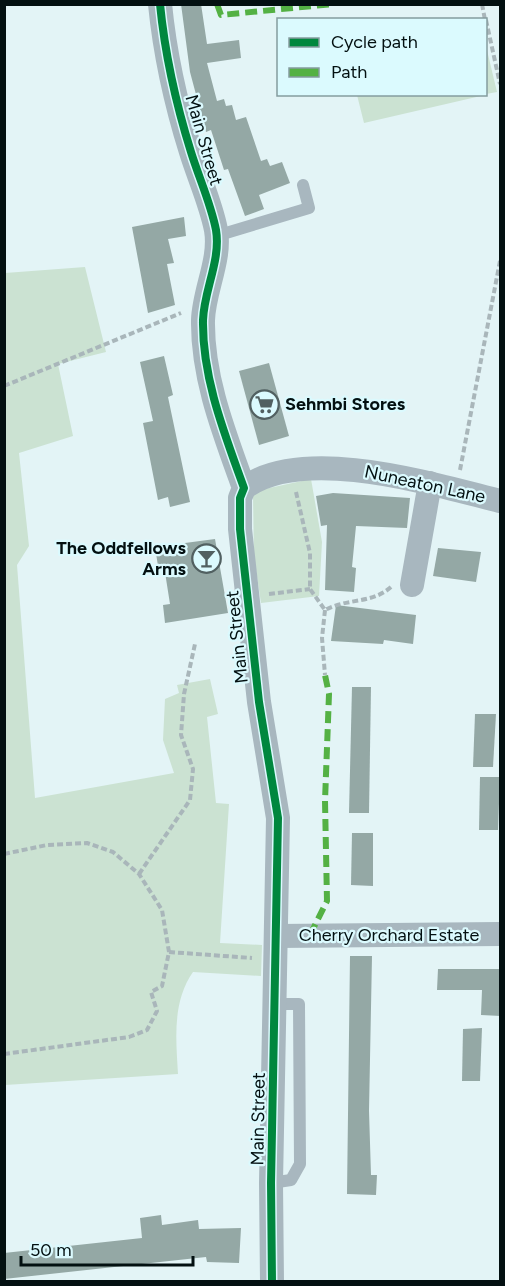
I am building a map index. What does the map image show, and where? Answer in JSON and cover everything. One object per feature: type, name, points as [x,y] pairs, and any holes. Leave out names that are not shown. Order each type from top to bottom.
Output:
[{"type":"street","name":"Main Street","points":[[160,4],[163,36],[177,101],[216,236],[216,255],[205,303],[203,336],[226,442],[244,488],[240,498],[240,525],[259,702],[278,818],[271,1183],[272,1281]]},
{"type":"street","name":"Nuneaton Lane","points":[[244,488],[253,482],[291,472],[348,469],[430,483],[501,501]]},
{"type":"street","points":[[412,585],[430,483]]},
{"type":"street","name":"Cherry Orchard Estate","points":[[277,948],[501,934]]},
{"type":"lane","points":[[216,236],[309,208],[303,185]]},
{"type":"path","points":[[487,28],[501,84]]},
{"type":"path","points":[[457,490],[501,261]]},
{"type":"path","points":[[4,386],[205,303]]},
{"type":"path","points":[[291,472],[309,553],[310,589],[325,610],[322,638],[326,675]]},
{"type":"path","points":[[325,610],[338,603],[372,599],[391,586],[412,585]]},
{"type":"path","points":[[248,597],[310,589]]},
{"type":"path","points":[[139,874],[190,800],[194,769],[181,735],[184,694],[195,644]]},
{"type":"path","points":[[4,854],[47,845],[87,843],[113,852],[139,874],[162,910],[169,952],[162,986],[151,992],[157,1011],[147,1030],[129,1037],[4,1054]]},
{"type":"path","points":[[169,952],[277,948]]},
{"type":"green space","points":[[487,50],[497,92],[487,94]]},
{"type":"green space","points":[[357,96],[481,96],[364,123]]},
{"type":"green space","points":[[85,267],[106,352],[58,364],[73,436],[19,453],[29,546],[17,565],[35,798],[174,773],[163,740],[165,699],[179,693],[177,685],[210,679],[218,714],[207,717],[216,803],[229,804],[220,943],[262,945],[261,976],[193,972],[186,984],[178,1008],[176,1034],[178,1074],[5,1085],[5,273]]},
{"type":"green space","points":[[311,479],[322,542],[319,596],[261,603],[254,556],[253,496],[260,490]]},
{"type":"building","points":[[181,4],[201,4],[207,44],[239,40],[241,58],[207,63],[217,101],[224,99],[226,106],[232,105],[236,120],[246,117],[261,161],[267,159],[270,166],[282,162],[290,183],[259,195],[264,209],[245,216],[228,169],[224,170],[211,130],[206,132],[190,72]]},
{"type":"building","points":[[184,217],[186,236],[168,239],[174,263],[167,264],[175,305],[148,313],[132,227]]},
{"type":"building","points":[[164,356],[173,395],[168,397],[190,502],[170,507],[168,497],[158,500],[143,423],[153,421],[140,362]]},
{"type":"building","name":"Sehmbi Stores","points":[[269,363],[289,436],[259,445],[239,371]]},
{"type":"building","points":[[333,493],[410,498],[407,528],[356,526],[352,567],[356,568],[354,592],[325,590],[327,525],[321,526],[316,496]]},
{"type":"building","points":[[215,539],[228,613],[165,623],[163,605],[170,604],[164,566],[158,566],[155,547]]},
{"type":"building","points":[[438,548],[481,552],[476,582],[433,576]]},
{"type":"building","points":[[336,605],[416,615],[413,644],[384,640],[383,644],[331,641]]},
{"type":"building","points":[[352,687],[371,687],[369,813],[349,813]]},
{"type":"building","points":[[475,714],[496,714],[493,767],[473,767]]},
{"type":"building","points":[[480,777],[500,777],[498,830],[479,830]]},
{"type":"building","points":[[352,833],[373,833],[373,886],[351,885]]},
{"type":"building","points":[[350,956],[372,956],[369,1111],[371,1175],[377,1175],[376,1195],[347,1194]]},
{"type":"building","points":[[438,969],[501,969],[501,1016],[481,1015],[482,990],[437,990]]},
{"type":"building","points":[[482,1028],[480,1081],[462,1081],[463,1029]]},
{"type":"building","points":[[161,1215],[162,1225],[198,1220],[199,1229],[241,1228],[239,1263],[207,1262],[206,1257],[4,1279],[4,1253],[142,1238],[140,1218]]},
{"type":"marked path","points":[[217,4],[221,15],[333,4]]},
{"type":"marked path","points":[[310,935],[327,901],[325,801],[329,694],[325,675]]},
{"type":"cycle path","points":[[160,4],[176,98],[216,230],[216,252],[203,320],[206,363],[216,406],[244,488],[240,498],[240,529],[259,702],[278,818],[271,1183],[272,1282]]},
{"type":"place","name":"Sehmbi Stores","points":[[264,404]]},
{"type":"place","name":"The Oddfellows Arms","points":[[207,558]]}]
